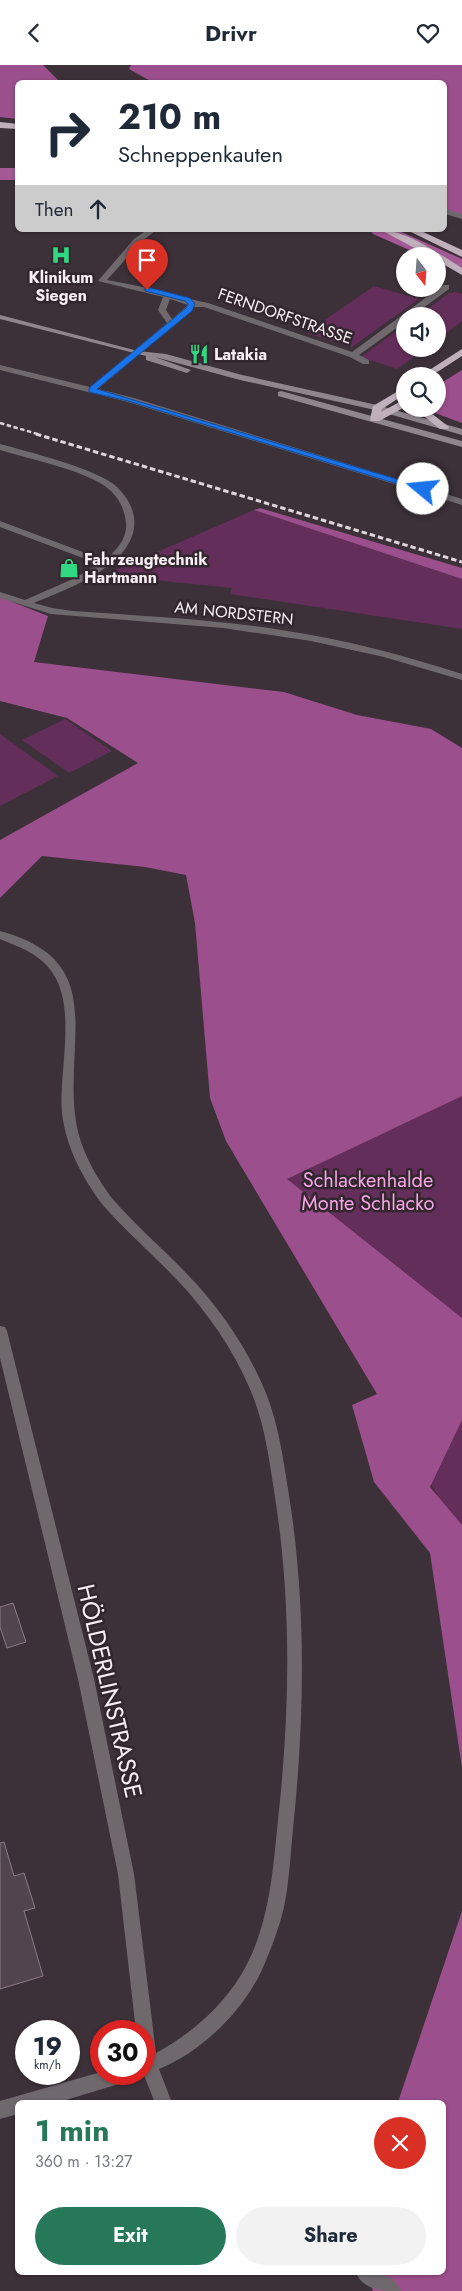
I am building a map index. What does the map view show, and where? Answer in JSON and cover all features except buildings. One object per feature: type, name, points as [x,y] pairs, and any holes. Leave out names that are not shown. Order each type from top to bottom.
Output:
[{"type":"highway","points":[[0,125],[15,127]]},
{"type":"highway","points":[[0,131],[15,133]]},
{"type":"highway","points":[[390,232],[418,247]]},
{"type":"highway","points":[[416,232],[462,253]]},
{"type":"highway","points":[[437,232],[462,243]]},
{"type":"highway","points":[[446,262],[462,272]]},
{"type":"highway","points":[[439,367],[462,352]]},
{"type":"highway","points":[[446,374],[462,365]]},
{"type":"highway","points":[[376,413],[396,397]]},
{"type":"highway","points":[[376,413],[392,412],[396,409]]},
{"type":"highway","points":[[431,417],[444,427]]},
{"type":"main road","points":[[0,317],[138,353],[158,363],[376,413],[462,444]]},
{"type":"main road","points":[[392,412],[462,432]]},
{"type":"street","points":[[447,212],[462,217]]},
{"type":"street","name":"FERNDORFSTRASSE","points":[[149,232],[137,241],[102,281],[169,295],[187,300],[192,304],[205,305],[353,355],[366,362]]},
{"type":"street","points":[[169,295],[161,303],[161,308],[163,315],[172,323]]},
{"type":"street","points":[[419,307],[433,297]]},
{"type":"street","name":"FERNDORFSTRASSE","points":[[92,390],[138,353],[189,309],[192,304]]},
{"type":"street","points":[[353,355],[396,324]]},
{"type":"street","points":[[0,367],[92,390],[214,425],[462,503]]},
{"type":"street","points":[[0,447],[104,482],[125,499],[132,519],[126,545],[92,574],[28,602]]},
{"type":"street","points":[[0,524],[105,563]]},
{"type":"street","name":"AM NORDSTERN","points":[[0,595],[28,602],[52,611],[73,614],[219,625],[311,637],[396,656],[462,677]]},
{"type":"street","points":[[0,935],[20,942],[45,957],[58,972],[68,989],[71,1009],[68,1109],[75,1140],[86,1169],[104,1199],[186,1281],[230,1336],[255,1384],[269,1425],[288,1523],[296,1633],[291,1781],[277,1905],[254,1969],[218,2019],[177,2050],[155,2061]]},
{"type":"street","name":"HÖLDERLINSTRASSE","points":[[0,1331],[86,1679],[126,1875],[141,2020]]},
{"type":"street","points":[[36,2100],[90,2084]]},
{"type":"street","name":"HÖLDERLINSTRASSE","points":[[155,2084],[163,2100]]},
{"type":"street","points":[[0,2110],[15,2106]]},
{"type":"street","points":[[369,2275],[392,2291]]},
{"type":"green space","points":[[374,286],[396,292],[396,297],[419,299],[408,307],[396,307],[396,315],[352,347],[306,333]]},
{"type":"green space","points":[[456,292],[462,294],[462,321],[446,334],[446,307],[430,307],[449,293]]},
{"type":"green space","points":[[396,332],[396,357],[414,357],[396,369],[361,357]]},
{"type":"green space","points":[[254,510],[462,579],[462,629],[230,594],[232,588],[104,575]]},
{"type":"green space","points":[[65,719],[112,751],[69,773],[22,740]]},
{"type":"green space","points":[[0,734],[58,776],[0,806]]},
{"type":"green space","name":"Schlackenhalde Monte Schlacko","points":[[462,1038],[462,1536],[233,1153]]},
{"type":"shaded area","points":[[0,65],[43,65],[58,80],[15,80],[15,119],[0,117]]},
{"type":"shaded area","points":[[131,65],[462,65],[462,217],[447,213],[447,80],[149,80],[129,69]]},
{"type":"shaded area","points":[[462,370],[462,423],[446,417],[446,380]]},
{"type":"shaded area","points":[[260,508],[462,568],[462,579],[254,510]]},
{"type":"shaded area","points":[[0,597],[48,616],[34,662],[284,692],[357,715],[431,729],[462,748],[462,1096],[287,1179],[462,1318],[462,1420],[430,1487],[462,1525],[462,1768],[430,1553],[374,1482],[352,1405],[377,1394],[226,1141],[210,1098],[195,923],[186,875],[145,867],[42,856],[0,898],[0,840],[138,763],[67,718],[0,701]]},
{"type":"shaded area","points":[[462,1911],[462,2291],[373,2291],[368,2275],[446,2275],[446,2100],[399,2100]]},
{"type":"waterway","points":[[0,174],[15,174]]},
{"type":"waterway","points":[[385,232],[462,266]]},
{"type":"railway","points":[[0,423],[41,435]]},
{"type":"railway","points":[[36,434],[462,562]]},
{"type":"place","name":"Klinikum Siegen","points":[[61,255]]},
{"type":"place","name":"Latakia","points":[[199,354]]},
{"type":"place","name":"Fahrzeugtechnik Hartmann","points":[[69,568]]},
{"type":"route","points":[[147,290],[187,300],[192,304],[189,309],[138,353],[92,390],[131,400],[423,489]]}]
